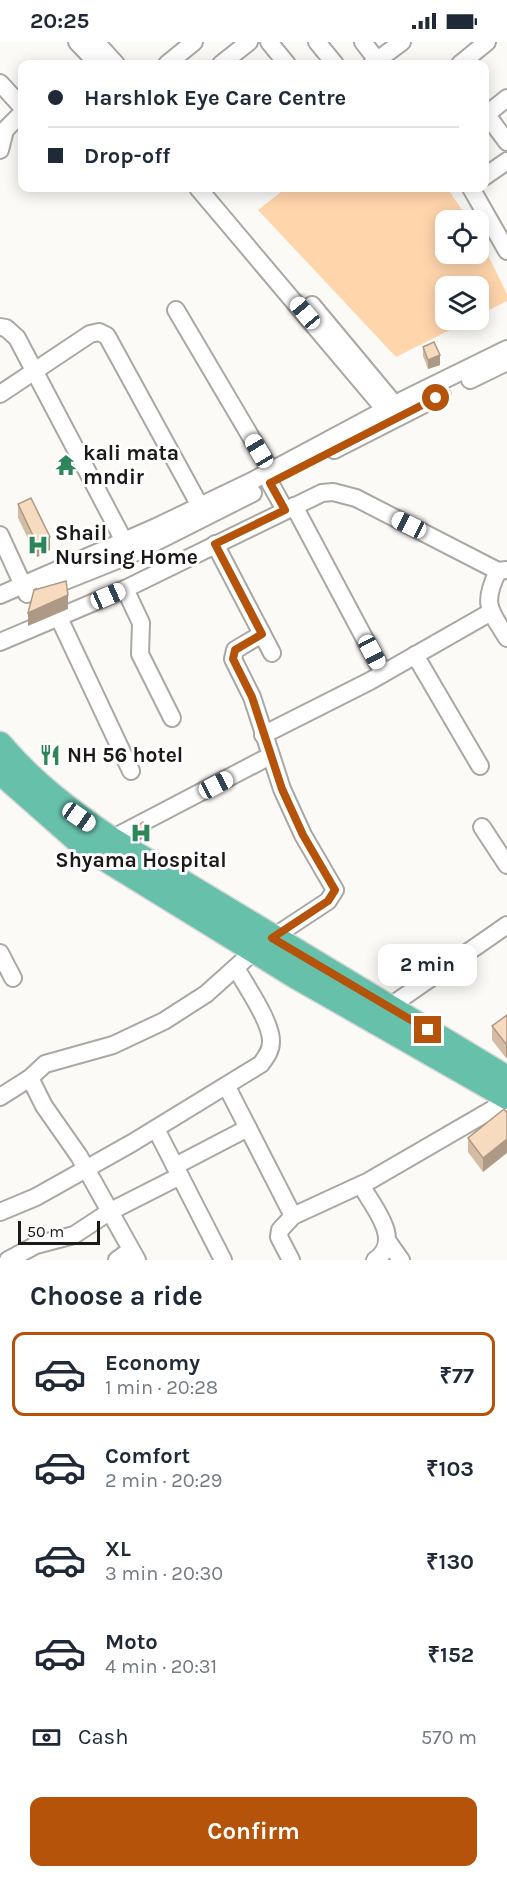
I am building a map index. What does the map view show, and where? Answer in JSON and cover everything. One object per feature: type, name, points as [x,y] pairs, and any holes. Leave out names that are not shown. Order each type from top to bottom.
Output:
[{"type":"highway","points":[[0,744],[18,766],[63,806],[263,944],[507,1099]]},
{"type":"highway","points":[[0,772],[84,846],[263,944],[389,1006],[507,1078]]},
{"type":"street","points":[[77,42],[101,49],[112,60]]},
{"type":"street","points":[[172,60],[194,42]]},
{"type":"street","points":[[269,42],[284,60]]},
{"type":"street","points":[[317,42],[332,60]]},
{"type":"street","points":[[363,42],[374,60]]},
{"type":"street","points":[[380,60],[402,42]]},
{"type":"street","points":[[465,60],[487,42]]},
{"type":"street","points":[[229,60],[244,53]]},
{"type":"street","points":[[0,83],[18,103]]},
{"type":"street","points":[[489,110],[507,98]]},
{"type":"street","points":[[489,116],[506,137]]},
{"type":"street","points":[[0,150],[5,130],[18,117]]},
{"type":"street","points":[[489,174],[507,161]]},
{"type":"street","points":[[211,192],[394,412]]},
{"type":"street","points":[[473,192],[507,251]]},
{"type":"street","points":[[176,310],[383,674]]},
{"type":"street","points":[[0,327],[12,333],[124,541]]},
{"type":"street","points":[[0,394],[35,373],[90,334],[99,332],[107,336],[200,506]]},
{"type":"street","points":[[0,596],[25,591],[130,555],[507,349]]},
{"type":"street","points":[[394,412],[507,362]]},
{"type":"street","points":[[0,608],[25,591],[124,541],[270,477]]},
{"type":"street","points":[[0,642],[125,589],[322,493],[333,492],[356,498],[502,571],[488,593],[491,612],[507,638]]},
{"type":"street","points":[[0,535],[25,591]]},
{"type":"street","points":[[215,544],[272,653]]},
{"type":"street","points":[[125,589],[141,623],[140,654],[172,718]]},
{"type":"street","points":[[263,735],[383,674],[491,612]]},
{"type":"street","points":[[58,618],[131,771]]},
{"type":"street","points":[[0,1097],[30,1078],[45,1064],[113,1045],[164,1021],[206,994],[263,944],[328,901],[335,890],[303,835],[270,756],[252,697],[232,654],[241,645],[262,634]]},
{"type":"street","points":[[415,655],[480,766]]},
{"type":"street","points":[[111,839],[270,756]]},
{"type":"street","points":[[482,827],[507,865]]},
{"type":"street","points":[[389,1006],[507,925]]},
{"type":"street","points":[[0,953],[13,978]]},
{"type":"street","points":[[0,1212],[36,1197],[156,1129],[261,1064],[270,1051],[272,1040],[269,1029],[236,968]]},
{"type":"street","points":[[30,1078],[41,1101],[85,1168],[134,1255],[117,1260]]},
{"type":"street","points":[[227,1087],[293,1216]]},
{"type":"street","points":[[291,1260],[279,1237],[280,1230],[293,1216],[361,1185],[507,1099]]},
{"type":"street","points":[[8,1260],[36,1245],[74,1235],[248,1128]]},
{"type":"street","points":[[156,1129],[178,1171],[216,1258]]},
{"type":"street","points":[[361,1185],[387,1232],[389,1243],[401,1260]]},
{"type":"street","points":[[375,1260],[386,1250],[389,1243]]},
{"type":"shaded area","points":[[281,192],[450,192],[462,210],[435,210],[435,264],[489,264],[489,257],[507,294],[507,301],[489,310],[489,276],[435,276],[435,330],[450,330],[396,357],[258,210]]},
{"type":"building","points":[[434,342],[440,355],[428,360],[423,347]]},
{"type":"building","points":[[31,498],[50,537],[37,544],[18,504]]},
{"type":"building","points":[[66,581],[68,595],[28,613],[34,590]]},
{"type":"building","points":[[143,822],[148,829],[138,837],[132,830]]},
{"type":"building","points":[[507,1015],[507,1044],[506,1044],[492,1026]]},
{"type":"building","points":[[504,1109],[507,1113],[507,1139],[483,1158],[468,1138]]},
{"type":"place","name":"kali mata mndir","points":[[66,465]]},
{"type":"place","name":"Shail Nursing Home","points":[[38,545]]},
{"type":"place","name":"NH 56 hotel","points":[[50,755]]},
{"type":"place","name":"Shyama Hospital","points":[[141,833]]},
{"type":"route","points":[[428,1030],[272,938],[328,901],[335,890],[303,835],[282,789],[252,697],[233,659],[232,654],[235,650],[262,634],[215,544],[285,510],[270,483],[436,398]]}]
